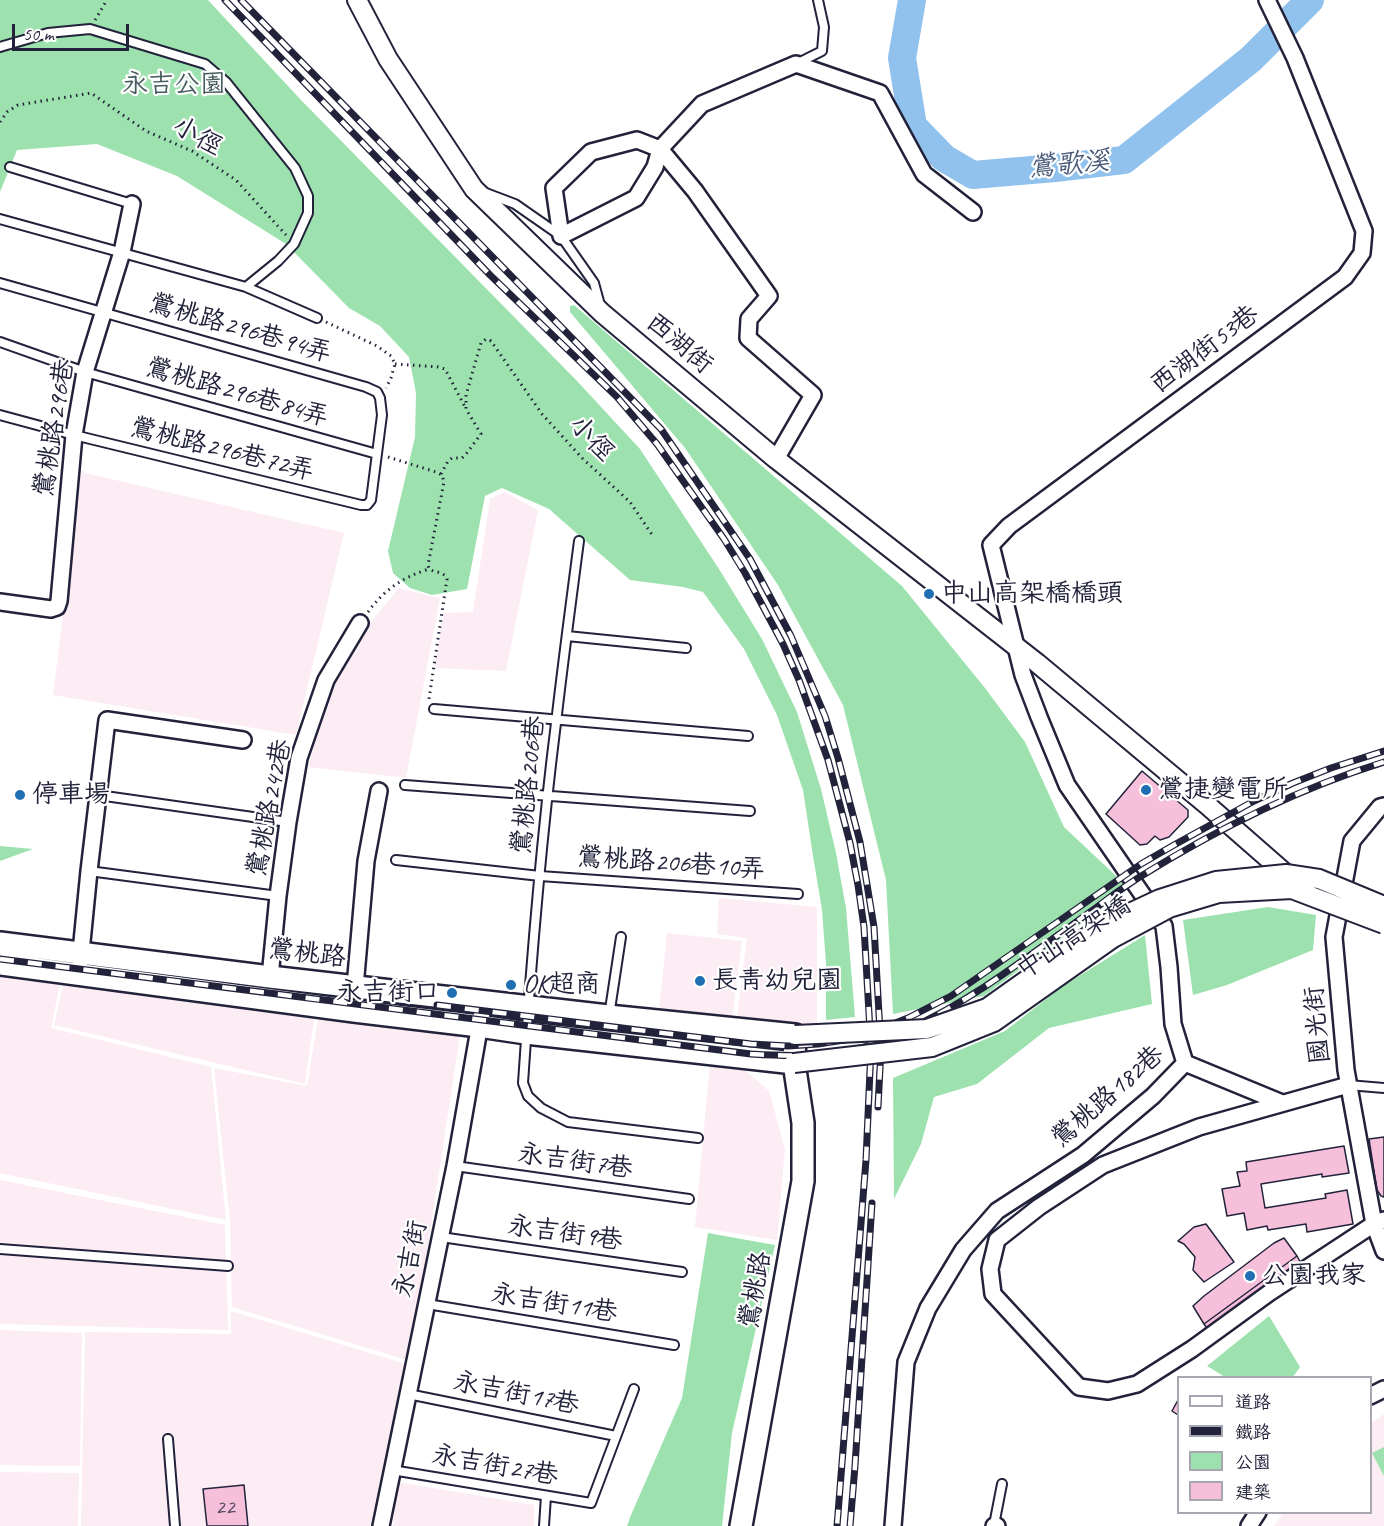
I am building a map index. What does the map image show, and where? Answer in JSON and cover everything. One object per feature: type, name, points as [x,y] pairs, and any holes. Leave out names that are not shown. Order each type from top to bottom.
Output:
[{"type":"main road","name":"鶯桃路","points":[[0,943],[356,987],[795,1035],[794,1063],[803,1123],[803,1181],[741,1526]]},
{"type":"main road","name":"鶯桃路","points":[[0,964],[526,1034],[794,1063]]},
{"type":"street","name":"西湖街","points":[[357,0],[388,59],[474,189],[602,313],[776,459],[1037,663]]},
{"type":"street","name":"西湖街53巷","points":[[1016,648],[991,545],[1009,526],[1345,277],[1362,253],[1364,231],[1295,58],[1267,0]]},
{"type":"street","points":[[776,459],[813,395],[748,338],[749,319],[769,296],[695,191],[660,150],[637,140],[591,152],[554,188],[561,236],[636,198],[655,167],[660,150],[702,104],[796,64],[880,93],[924,174],[973,212]]},
{"type":"street","name":"鶯桃路296巷","points":[[0,602],[51,609],[57,607],[59,601],[74,435],[85,372],[122,252],[132,204]]},
{"type":"street","name":"鶯桃路242巷","points":[[270,977],[278,896],[299,758],[326,680],[360,623]]},
{"type":"street","name":"鶯桃路182巷","points":[[893,1526],[906,1362],[928,1308],[963,1250],[997,1211],[1083,1155],[1153,1096],[1185,1063],[1173,1024],[1164,926],[1067,784],[1027,685],[1016,648]]},
{"type":"street","name":"中山高架橋","points":[[1037,663],[1206,804],[1289,882],[1384,924]]},
{"type":"street","points":[[79,974],[107,720],[243,740]]},
{"type":"street","points":[[356,987],[366,861],[379,792]]},
{"type":"street","name":"國光街","points":[[1384,806],[1380,807],[1352,841],[1334,937],[1348,1084],[1384,1251]]},
{"type":"street","name":"中山高架橋","points":[[794,1063],[932,1047],[994,1022],[1113,938],[1169,908],[1219,893],[1319,879],[1384,906]]},
{"type":"street","name":"中山高架橋","points":[[795,1035],[927,1029],[987,1008],[1104,925],[1160,898],[1216,881],[1289,882]]},
{"type":"street","name":"永吉街","points":[[381,1526],[455,1166],[484,1001]]},
{"type":"street","points":[[1185,1063],[1282,1103]]},
{"type":"street","points":[[1348,1084],[1198,1127],[1102,1165],[1039,1207],[997,1240],[990,1269],[993,1293],[1078,1387],[1108,1391],[1137,1384],[1192,1349],[1269,1293],[1379,1222]]},
{"type":"lane","points":[[796,64],[822,51],[824,27],[818,0]]},
{"type":"lane","points":[[0,47],[48,33],[90,29],[205,64],[226,82],[295,168],[308,196],[308,213],[294,244],[278,261],[246,287]]},
{"type":"lane","points":[[10,167],[132,204]]},
{"type":"lane","points":[[474,189],[515,204],[561,236],[594,283],[602,313]]},
{"type":"lane","points":[[0,219],[246,287],[317,318]]},
{"type":"lane","name":"鶯桃路296巷94弄","points":[[0,283],[366,387],[377,392],[380,398]]},
{"type":"lane","name":"鶯桃路296巷84弄","points":[[0,342],[85,372],[377,454]]},
{"type":"lane","points":[[377,454],[382,415],[380,398]]},
{"type":"lane","name":"鶯桃路296巷72弄","points":[[0,415],[361,505],[367,505],[371,500],[377,454]]},
{"type":"lane","name":"鶯桃路206巷","points":[[579,541],[548,797],[523,1083],[528,1096],[541,1108],[568,1122],[698,1138]]},
{"type":"lane","points":[[567,636],[686,648]]},
{"type":"lane","points":[[434,709],[748,736]]},
{"type":"lane","points":[[405,785],[750,811]]},
{"type":"lane","points":[[98,795],[288,822]]},
{"type":"lane","name":"鶯桃路206巷10弄","points":[[396,860],[540,876],[798,894]]},
{"type":"lane","points":[[89,871],[278,896]]},
{"type":"lane","points":[[608,1016],[621,937]]},
{"type":"lane","points":[[1348,1084],[1384,1088]]},
{"type":"lane","name":"永吉街7巷","points":[[455,1166],[689,1199]]},
{"type":"lane","name":"永吉街9巷","points":[[441,1237],[682,1272]]},
{"type":"lane","points":[[0,1249],[228,1266]]},
{"type":"lane","name":"永吉街11巷","points":[[427,1304],[674,1345]]},
{"type":"lane","points":[[616,1436],[634,1389]]},
{"type":"lane","name":"永吉街17巷","points":[[408,1394],[616,1436]]},
{"type":"lane","name":"永吉街27巷","points":[[392,1470],[591,1503],[616,1436]]},
{"type":"lane","points":[[168,1439],[175,1526]]},
{"type":"lane","points":[[995,1526],[1002,1484]]},
{"type":"lane","points":[[544,1526],[546,1496]]},
{"type":"path","points":[[90,29],[106,0]]},
{"type":"path","name":"小徑","points":[[0,122],[7,112],[18,105],[91,93],[146,130],[192,151],[236,180],[294,244]]},
{"type":"path","points":[[317,318],[377,346],[391,356],[395,364],[392,378],[380,398]]},
{"type":"path","name":"小徑","points":[[466,409],[466,395],[481,343],[486,339],[491,341],[542,414],[582,458],[630,502],[653,536]]},
{"type":"path","points":[[395,364],[445,369],[481,434],[462,458],[452,458],[448,461],[441,474]]},
{"type":"path","points":[[377,454],[441,474],[444,482],[429,569]]},
{"type":"path","points":[[360,623],[377,600],[396,584],[413,574],[429,569],[446,576],[428,705],[434,709]]},
{"type":"shaded area","points":[[81,472],[344,533],[296,735],[53,695]]},
{"type":"shaded area","points":[[504,492],[538,510],[506,671],[434,668],[444,613],[473,612],[490,499]]},
{"type":"shaded area","points":[[399,588],[440,598],[406,778],[308,767],[331,682],[366,628]]},
{"type":"shaded area","points":[[719,898],[817,907],[817,1029],[736,1025],[747,938],[717,934]]},
{"type":"shaded area","name":"長青幼兒園","points":[[667,933],[742,941],[731,1026],[658,1020]]},
{"type":"shaded area","points":[[0,969],[61,979],[51,1028],[211,1067],[226,1220],[0,1173]]},
{"type":"shaded area","points":[[64,980],[315,1012],[305,1084],[54,1025]]},
{"type":"shaded area","points":[[319,1013],[460,1035],[425,1265],[407,1360],[232,1307],[230,1222],[214,1068],[307,1086]]},
{"type":"shaded area","points":[[710,1063],[739,1065],[769,1091],[785,1149],[777,1240],[695,1227]]},
{"type":"shaded area","points":[[0,1180],[225,1225],[228,1330],[0,1324]]},
{"type":"shaded area","points":[[231,1311],[406,1364],[370,1526],[81,1526],[85,1332],[231,1334]]},
{"type":"shaded area","points":[[0,1330],[82,1333],[80,1466],[0,1465]]},
{"type":"shaded area","points":[[1384,1414],[1384,1526],[1274,1526],[1282,1514],[1372,1514],[1372,1422]]},
{"type":"shaded area","points":[[0,1472],[79,1473],[78,1526],[0,1526]]},
{"type":"shaded area","points":[[398,1482],[534,1505],[534,1526],[393,1526]]},
{"type":"green space","name":"永吉公園","points":[[0,0],[208,0],[301,100],[578,382],[640,449],[762,639],[797,712],[821,789],[836,853],[846,908],[855,1017],[826,1020],[826,964],[822,910],[803,790],[777,715],[744,649],[703,592],[630,580],[549,509],[502,488],[485,496],[467,589],[432,595],[410,588],[393,573],[388,551],[415,437],[416,393],[409,357],[380,326],[349,308],[286,244],[177,176],[97,144],[17,150],[0,192]]},
{"type":"green space","points":[[574,305],[902,586],[985,688],[1025,742],[1064,827],[1129,888],[984,996],[893,1014],[886,880],[843,705],[778,585],[685,448],[570,312],[570,306]]},
{"type":"green space","points":[[0,846],[33,849],[0,861]]},
{"type":"green space","points":[[1268,907],[1316,915],[1313,950],[1227,985],[1193,995],[1183,920]]},
{"type":"green space","points":[[1145,935],[1152,1004],[1049,1028],[977,1084],[934,1097],[921,1144],[894,1199],[893,1078],[1005,1031],[1063,986]]},
{"type":"green space","points":[[708,1233],[775,1245],[732,1433],[722,1526],[627,1526],[682,1398]]},
{"type":"green space","points":[[1269,1316],[1300,1367],[1294,1376],[1223,1376],[1207,1366]]},
{"type":"green space","points":[[1384,1447],[1384,1476],[1372,1453]]},
{"type":"building","name":"鶯捷變電所","points":[[1142,771],[1188,810],[1188,817],[1169,837],[1160,840],[1155,836],[1147,844],[1140,845],[1106,814]]},
{"type":"building","points":[[1384,1137],[1384,1197],[1377,1190],[1369,1139]]},
{"type":"building","points":[[1344,1146],[1349,1173],[1322,1177],[1322,1174],[1261,1184],[1265,1208],[1326,1198],[1325,1194],[1347,1190],[1353,1224],[1307,1232],[1306,1224],[1268,1230],[1267,1226],[1247,1230],[1244,1213],[1227,1216],[1222,1189],[1240,1186],[1237,1172],[1247,1171],[1246,1162]]},
{"type":"building","points":[[1206,1224],[1234,1262],[1204,1282],[1193,1270],[1195,1257],[1184,1244],[1178,1241],[1194,1227]]},
{"type":"building","name":"公園我家","points":[[1284,1238],[1297,1256],[1204,1324],[1193,1306],[1274,1243]]},
{"type":"building","points":[[1297,1256],[1302,1265],[1209,1331],[1204,1324]]},
{"type":"building","points":[[1177,1402],[1177,1414],[1172,1411]]},
{"type":"building","points":[[244,1485],[248,1526],[207,1526],[203,1489]]},
{"type":"waterway","name":"鶯歌溪","points":[[912,0],[902,58],[913,126],[944,158],[973,175],[1124,160],[1251,59],[1310,0]]},
{"type":"railway","points":[[225,0],[490,275],[617,397],[657,444],[724,539],[745,573],[783,644],[799,680],[828,760],[850,843],[864,927],[871,1048],[866,1160],[837,1526]]},
{"type":"railway","points":[[241,0],[661,429],[750,559],[791,636],[825,716],[860,842],[874,927],[881,1049],[878,1107]]},
{"type":"railway","points":[[437,1005],[751,1044],[788,1046],[857,1038],[908,1018],[951,996],[1141,864],[1254,801],[1331,768],[1384,751]]},
{"type":"railway","points":[[0,959],[751,1054],[826,1054],[858,1049],[879,1042],[932,1018],[981,989],[1133,881],[1197,843],[1288,798],[1384,762]]},
{"type":"railway","points":[[850,1526],[872,1203]]},
{"type":"place","name":"中山高架橋橋頭","points":[[929,594]]},
{"type":"place","name":"鶯捷變電所","points":[[1146,790]]},
{"type":"place","name":"停車場","points":[[20,795]]},
{"type":"place","name":"長青幼兒園","points":[[700,981]]},
{"type":"place","name":"OK超商","points":[[511,985]]},
{"type":"place","name":"永吉街口","points":[[452,993]]},
{"type":"place","name":"公園我家","points":[[1250,1276]]}]
